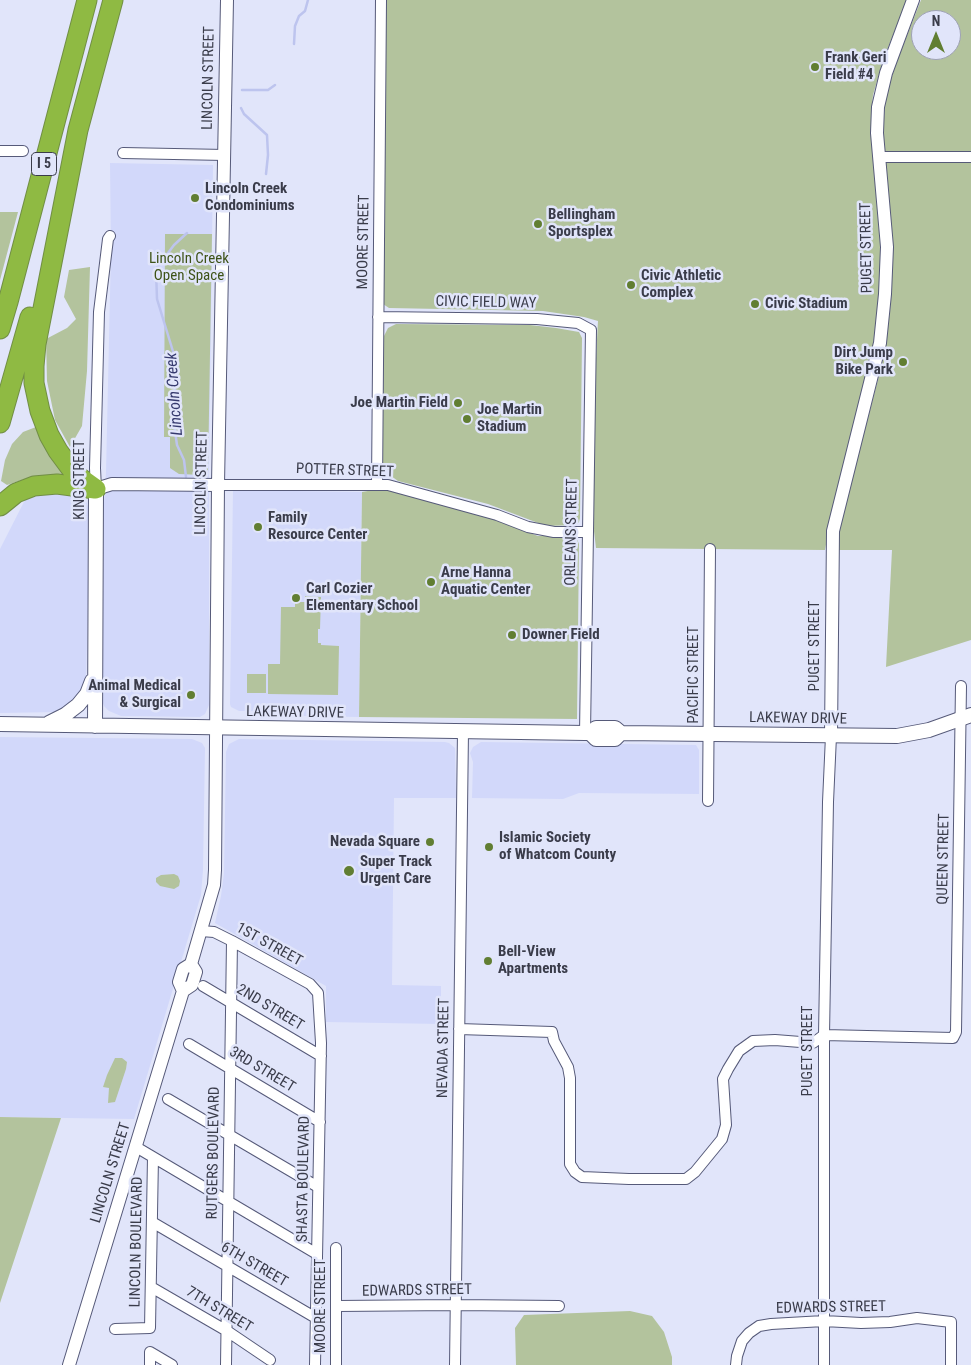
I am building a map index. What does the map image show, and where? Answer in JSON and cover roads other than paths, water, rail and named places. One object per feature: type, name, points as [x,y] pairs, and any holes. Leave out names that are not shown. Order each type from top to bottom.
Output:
[{"type":"highway","name":"I 5","points":[[0,329],[87,0]]},
{"type":"highway","name":"I 5","points":[[0,423],[65,194],[78,130],[113,0]]},
{"type":"highway","points":[[65,194],[36,344],[34,383],[48,435],[75,474],[96,489]]},
{"type":"highway","points":[[0,506],[16,493],[34,486],[57,484],[96,489]]},
{"type":"main road","name":"KING STREET","points":[[94,726],[96,489]]},
{"type":"main road","points":[[45,725],[65,716],[83,699],[87,694],[95,670]]},
{"type":"main road","name":"LAKEWAY DRIVE","points":[[0,724],[588,733],[596,728],[615,728],[621,733],[902,736],[929,730],[966,717]]},
{"type":"street","name":"LINCOLN STREET","points":[[69,1365],[184,990],[192,985],[196,972],[192,964],[209,906],[215,870],[218,485],[227,0]]},
{"type":"street","name":"MOORE STREET","points":[[377,485],[381,0]]},
{"type":"street","name":"PUGET STREET","points":[[824,1365],[824,1035],[831,736],[833,531],[880,343],[885,302],[886,247],[877,133],[880,97],[886,73],[913,0]]},
{"type":"street","points":[[0,151],[23,151]]},
{"type":"street","points":[[122,153],[225,155]]},
{"type":"street","points":[[879,157],[971,157]]},
{"type":"street","name":"KING STREET","points":[[96,489],[99,312],[108,239],[110,236]]},
{"type":"street","name":"CIVIC FIELD WAY","points":[[378,316],[537,319],[578,323],[591,330]]},
{"type":"street","name":"ORLEANS STREET","points":[[588,733],[587,532],[591,330]]},
{"type":"street","name":"POTTER STREET","points":[[96,489],[112,484],[388,485],[497,515],[528,527],[554,532],[587,532]]},
{"type":"street","name":"PACIFIC STREET","points":[[708,801],[710,549]]},
{"type":"street","name":"QUEEN STREET","points":[[824,1035],[954,1038],[956,1032],[966,717],[961,686]]},
{"type":"street","name":"NEVADA STREET","points":[[455,1365],[463,732]]},
{"type":"street","name":"1ST STREET","points":[[201,931],[214,932],[232,941],[310,984],[318,993]]},
{"type":"street","name":"RUTGERS BOULEVARD","points":[[226,1365],[232,941]]},
{"type":"street","name":"2ND STREET","points":[[203,986],[321,1056]]},
{"type":"street","name":"SHASTA BOULEVARD","points":[[315,1365],[321,1056],[318,993]]},
{"type":"street","points":[[459,1029],[552,1032],[554,1040],[568,1067],[570,1078],[569,1154],[570,1164],[575,1172],[582,1177],[648,1180],[686,1179],[695,1172],[722,1139],[726,1125],[724,1079],[739,1051],[753,1041],[775,1040],[813,1043],[824,1035]]},
{"type":"street","name":"3RD STREET","points":[[189,1044],[320,1122]]},
{"type":"street","points":[[168,1099],[318,1187]]},
{"type":"street","points":[[136,1146],[317,1254]]},
{"type":"street","name":"LINCOLN BOULEVARD","points":[[115,1329],[150,1328],[153,1157]]},
{"type":"street","name":"6TH STREET","points":[[152,1222],[316,1318]]},
{"type":"street","name":"MOORE STREET","points":[[336,1248],[336,1365]]},
{"type":"street","name":"7TH STREET","points":[[151,1287],[227,1331],[270,1360]]},
{"type":"street","name":"EDWARDS STREET","points":[[336,1306],[559,1306]]},
{"type":"street","name":"EDWARDS STREET","points":[[736,1365],[742,1341],[759,1326],[824,1321],[890,1322],[917,1318],[951,1322],[951,1365]]},
{"type":"street","points":[[150,1365],[150,1352],[172,1365]]},
{"type":"waterway","name":"Lincoln Creek","points":[[294,44],[295,26],[299,16],[305,11],[308,0]]},
{"type":"waterway","name":"Lincoln Creek","points":[[242,90],[268,90],[275,85]]},
{"type":"waterway","name":"Lincoln Creek","points":[[241,108],[244,114],[267,135],[268,155],[266,174]]},
{"type":"waterway","name":"Lincoln Creek","points":[[186,477],[184,460],[177,445],[174,424],[175,358],[157,299],[156,269],[174,245],[187,233]]},
{"type":"place","name":"Frank Geri Field #4","points":[[815,67]]},
{"type":"place","name":"Lincoln Creek Condominiums","points":[[195,198]]},
{"type":"place","name":"Bellingham Sportsplex","points":[[538,224]]},
{"type":"place","name":"Civic Athletic Complex","points":[[631,285]]},
{"type":"place","name":"Civic Stadium","points":[[755,304]]},
{"type":"place","name":"Dirt Jump Bike Park","points":[[903,362]]},
{"type":"place","name":"Joe Martin Field","points":[[458,403]]},
{"type":"place","name":"Joe Martin Stadium","points":[[467,419]]},
{"type":"place","name":"Family Resource Center","points":[[258,527]]},
{"type":"place","name":"Arne Hanna Aquatic Center","points":[[431,582]]},
{"type":"place","name":"Carl Cozier Elementary School","points":[[296,598]]},
{"type":"place","name":"Downer Field","points":[[512,635]]},
{"type":"place","name":"Animal Medical & Surgical","points":[[191,695]]},
{"type":"place","name":"Nevada Square","points":[[430,842]]},
{"type":"place","name":"Islamic Society of Whatcom County","points":[[489,847]]},
{"type":"place","name":"Super Track Urgent Care","points":[[349,871]]},
{"type":"place","name":"Bell-View Apartments","points":[[488,961]]},
{"type":"park label","name":"Lincoln Creek Open Space","points":[[189,268]]}]
